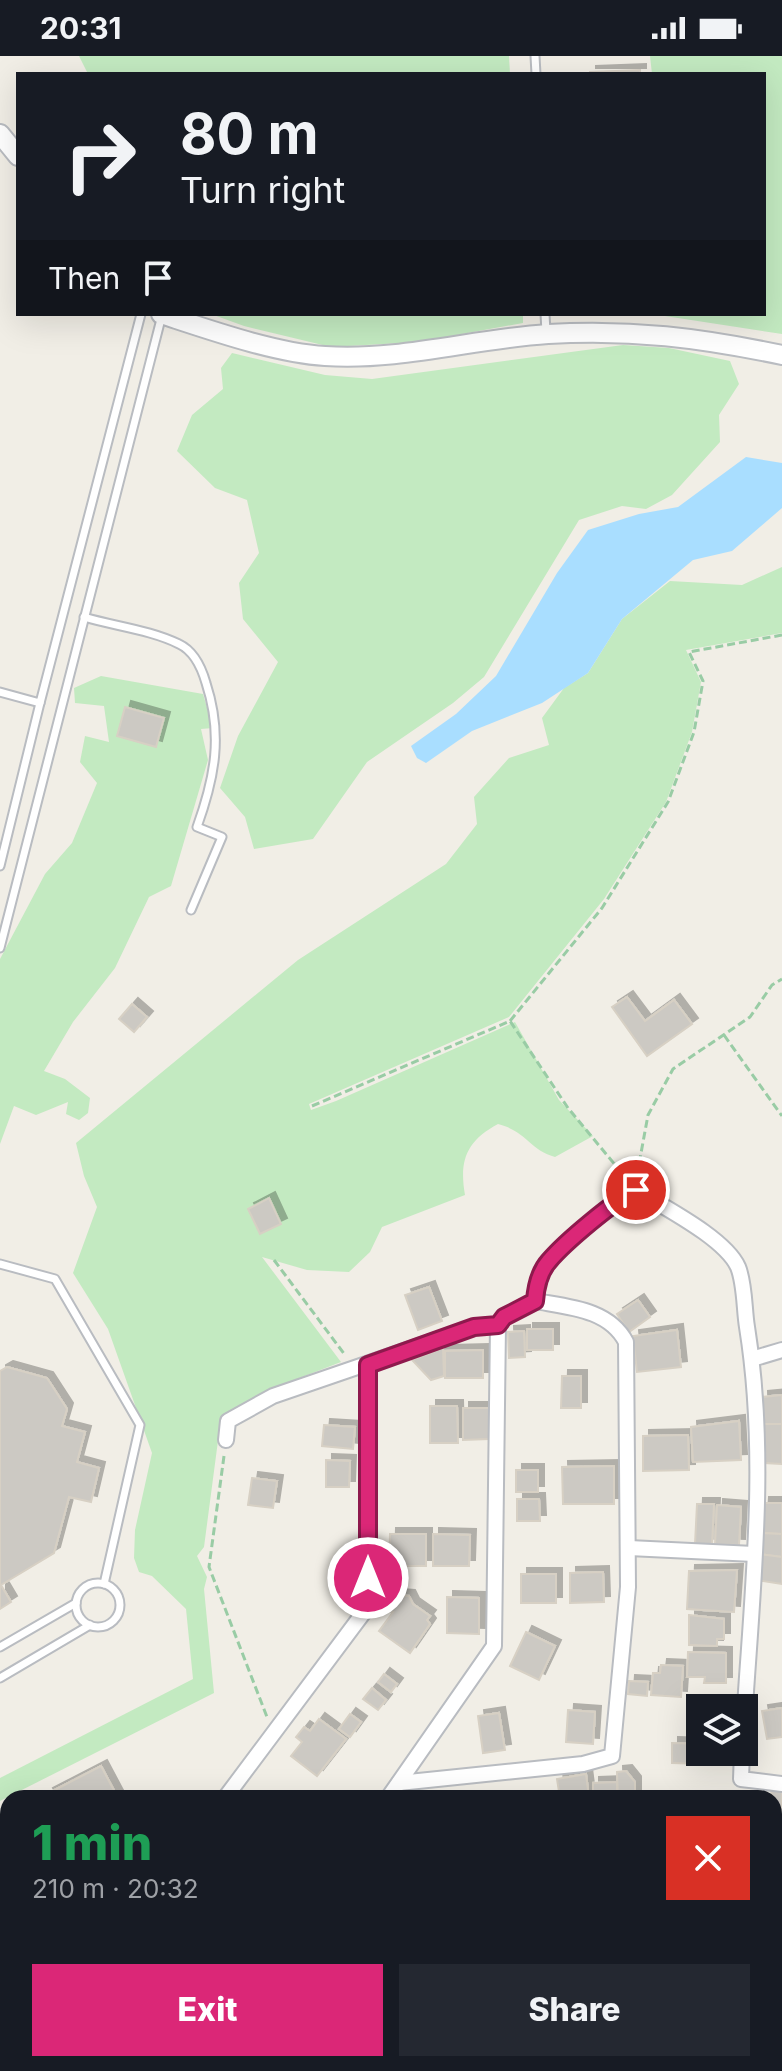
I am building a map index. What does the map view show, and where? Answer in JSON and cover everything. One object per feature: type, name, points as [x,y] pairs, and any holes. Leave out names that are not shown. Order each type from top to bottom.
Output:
[{"type":"street","points":[[0,134],[16,154]]},
{"type":"street","points":[[169,316],[285,349],[322,356],[368,357],[546,334],[641,332],[705,339],[782,355]]},
{"type":"street","points":[[535,1301],[536,1287],[549,1261],[616,1199],[636,1190],[689,1223],[719,1246],[738,1266],[752,1359],[759,1475],[746,1694]]},
{"type":"street","points":[[394,1790],[494,1646],[498,1325],[504,1317],[535,1301],[606,1318],[619,1329],[626,1342],[629,1548],[612,1756],[583,1764],[399,1783]]},
{"type":"street","points":[[226,1440],[228,1421],[273,1396],[474,1327],[498,1325]]},
{"type":"street","points":[[752,1359],[782,1350]]},
{"type":"street","points":[[231,1790],[367,1608],[368,1365]]},
{"type":"street","points":[[629,1548],[754,1554]]},
{"type":"street","points":[[741,1766],[741,1779],[782,1784]]},
{"type":"lane","points":[[0,866],[140,316]]},
{"type":"lane","points":[[0,948],[161,316]]},
{"type":"lane","points":[[545,316],[546,334]]},
{"type":"lane","points":[[84,617],[180,644],[202,670],[217,721],[218,740],[213,776],[197,827],[222,837],[191,910]]},
{"type":"lane","points":[[0,692],[40,703]]},
{"type":"lane","points":[[0,1264],[55,1279],[140,1425],[104,1584]]},
{"type":"lane","points":[[0,1647],[76,1603],[85,1587],[104,1584]]},
{"type":"lane","points":[[0,1678],[90,1625],[110,1623],[118,1612],[118,1598],[104,1584]]},
{"type":"lane","points":[[76,1603],[79,1616],[90,1625]]},
{"type":"path","points":[[312,1106],[510,1021],[602,908],[668,802],[694,732],[703,681],[689,652],[782,635]]},
{"type":"path","points":[[636,1190],[639,1150],[648,1115],[673,1069],[750,1017],[772,985],[782,979]]},
{"type":"path","points":[[510,1021],[568,1108],[636,1190]]},
{"type":"path","points":[[724,1034],[782,1116]]},
{"type":"path","points":[[274,1260],[350,1361],[355,1366],[368,1365]]},
{"type":"path","points":[[226,1440],[209,1567],[274,1734]]},
{"type":"green space","points":[[79,56],[509,56],[510,72],[87,72]]},
{"type":"green space","points":[[650,56],[782,56],[782,334],[665,316],[766,316],[766,72],[652,72]]},
{"type":"green space","points":[[216,316],[523,316],[523,323],[418,342],[331,347],[244,326]]},
{"type":"green space","points":[[623,345],[669,348],[730,361],[739,384],[719,415],[720,442],[672,495],[646,509],[622,506],[579,520],[484,677],[453,703],[367,762],[313,839],[254,849],[245,817],[220,788],[238,736],[278,662],[243,619],[239,583],[259,553],[247,500],[215,488],[177,451],[192,415],[223,389],[221,368],[232,353],[325,375],[372,379]]},
{"type":"green space","points":[[782,567],[782,633],[686,650],[701,682],[692,732],[666,802],[604,899],[509,1017],[309,1104],[311,1110],[336,1101],[515,1022],[559,1100],[593,1136],[555,1157],[538,1149],[516,1131],[498,1124],[478,1137],[467,1153],[463,1172],[465,1195],[382,1227],[370,1252],[349,1272],[307,1270],[262,1257],[341,1362],[271,1389],[221,1418],[204,1547],[197,1556],[207,1577],[204,1589],[214,1693],[22,1790],[0,1790],[0,1778],[193,1679],[186,1609],[152,1576],[139,1572],[134,1558],[135,1530],[152,1453],[108,1329],[73,1273],[97,1207],[84,1176],[76,1143],[298,960],[446,864],[477,824],[474,797],[509,758],[549,745],[542,718],[564,688],[588,673],[622,619],[670,581],[742,585]]},
{"type":"green space","points":[[101,676],[203,694],[213,728],[201,729],[208,760],[171,886],[149,897],[115,968],[73,1022],[44,1071],[65,1079],[90,1098],[88,1113],[79,1120],[66,1114],[68,1102],[36,1115],[14,1106],[0,1144],[0,959],[45,874],[72,843],[97,783],[80,762],[85,736],[109,742],[104,706],[75,703],[74,688]]},
{"type":"water","points":[[746,457],[782,463],[782,508],[732,551],[693,560],[622,619],[588,673],[542,703],[472,731],[426,763],[417,758],[411,746],[456,714],[496,676],[557,573],[588,530],[639,514],[678,507]]},
{"type":"building","points":[[640,70],[640,72],[590,72]]},
{"type":"building","points":[[125,707],[164,718],[156,747],[117,736]]},
{"type":"building","points":[[627,997],[645,1021],[674,1000],[692,1024],[647,1056],[612,1007]]},
{"type":"building","points":[[132,1004],[147,1017],[134,1032],[119,1019]]},
{"type":"building","points":[[269,1198],[281,1224],[260,1234],[248,1209]]},
{"type":"building","points":[[429,1287],[442,1321],[418,1330],[405,1295]]},
{"type":"building","points":[[638,1300],[650,1317],[629,1332],[617,1314]]},
{"type":"building","points":[[527,1329],[553,1329],[553,1350],[527,1350]]},
{"type":"building","points":[[677,1330],[681,1367],[637,1372],[633,1336]]},
{"type":"building","points":[[524,1331],[525,1357],[509,1358],[508,1332]]},
{"type":"building","points":[[443,1348],[444,1376],[431,1380],[412,1360]]},
{"type":"building","points":[[483,1350],[483,1378],[445,1378],[445,1351]]},
{"type":"building","points":[[7,1367],[47,1378],[67,1409],[62,1426],[85,1432],[77,1462],[99,1468],[91,1502],[69,1497],[54,1553],[1,1585],[11,1602],[0,1609],[0,1371]]},
{"type":"building","points":[[562,1376],[581,1376],[581,1408],[561,1408]]},
{"type":"building","points":[[782,1395],[782,1424],[763,1424],[762,1397]]},
{"type":"building","points":[[430,1406],[457,1406],[458,1443],[430,1443]]},
{"type":"building","points":[[463,1408],[489,1408],[489,1439],[463,1440]]},
{"type":"building","points":[[739,1421],[741,1460],[693,1462],[691,1427]]},
{"type":"building","points":[[763,1424],[782,1424],[782,1464],[764,1463]]},
{"type":"building","points":[[324,1425],[355,1427],[353,1449],[322,1446]]},
{"type":"building","points":[[688,1435],[689,1470],[643,1471],[643,1436]]},
{"type":"building","points":[[326,1460],[350,1461],[349,1487],[326,1487]]},
{"type":"building","points":[[614,1466],[614,1504],[563,1504],[562,1467]]},
{"type":"building","points":[[516,1470],[538,1470],[538,1492],[516,1492]]},
{"type":"building","points":[[252,1478],[277,1481],[273,1508],[248,1505]]},
{"type":"building","points":[[517,1499],[539,1499],[540,1521],[517,1521]]},
{"type":"building","points":[[763,1503],[782,1503],[782,1534],[761,1533]]},
{"type":"building","points":[[697,1504],[714,1504],[712,1545],[695,1544]]},
{"type":"building","points":[[717,1505],[741,1507],[739,1545],[715,1544]]},
{"type":"building","points":[[761,1533],[782,1534],[782,1557],[759,1554]]},
{"type":"building","points":[[390,1534],[426,1534],[426,1566],[389,1566]]},
{"type":"building","points":[[433,1534],[470,1535],[469,1566],[433,1566]]},
{"type":"building","points":[[759,1554],[782,1557],[782,1584],[756,1580]]},
{"type":"building","points":[[737,1570],[734,1612],[687,1609],[689,1571]]},
{"type":"building","points":[[603,1572],[604,1602],[570,1603],[570,1573]]},
{"type":"building","points":[[521,1574],[556,1574],[556,1603],[521,1603]]},
{"type":"building","points":[[381,1594],[409,1596],[413,1604],[430,1616],[427,1620],[430,1624],[410,1653],[379,1631],[393,1612],[380,1611]]},
{"type":"building","points":[[447,1597],[479,1598],[479,1634],[447,1633]]},
{"type":"building","points":[[689,1615],[724,1619],[724,1639],[717,1639],[717,1646],[689,1645]]},
{"type":"building","points":[[526,1632],[555,1646],[539,1680],[510,1666]]},
{"type":"building","points":[[688,1652],[726,1653],[726,1683],[704,1683],[705,1677],[687,1677]]},
{"type":"building","points":[[661,1665],[683,1666],[681,1697],[651,1695],[653,1673],[660,1673]]},
{"type":"building","points":[[384,1674],[397,1684],[391,1692],[378,1682]]},
{"type":"building","points":[[629,1681],[648,1682],[647,1696],[628,1694]]},
{"type":"building","points":[[372,1688],[386,1700],[378,1710],[363,1699]]},
{"type":"building","points":[[782,1708],[782,1737],[767,1739],[762,1711]]},
{"type":"building","points":[[568,1710],[595,1712],[593,1744],[566,1742]]},
{"type":"building","points":[[499,1713],[505,1750],[483,1753],[478,1716]]},
{"type":"building","points":[[350,1714],[361,1722],[350,1737],[339,1729]]},
{"type":"building","points":[[319,1719],[346,1739],[317,1776],[291,1756],[302,1742],[296,1737],[304,1727],[310,1731]]},
{"type":"building","points":[[672,1743],[686,1744],[686,1763],[672,1763]]},
{"type":"building","points":[[101,1766],[114,1790],[55,1790]]},
{"type":"building","points":[[626,1771],[635,1782],[635,1790],[618,1790],[617,1772]]},
{"type":"building","points":[[586,1774],[588,1790],[559,1790],[557,1779]]},
{"type":"building","points":[[617,1782],[617,1790],[593,1790],[593,1783]]},
{"type":"route","points":[[368,1578],[368,1365],[474,1327],[498,1325],[513,1311],[535,1301],[536,1287],[549,1261],[616,1199],[636,1190]]}]
